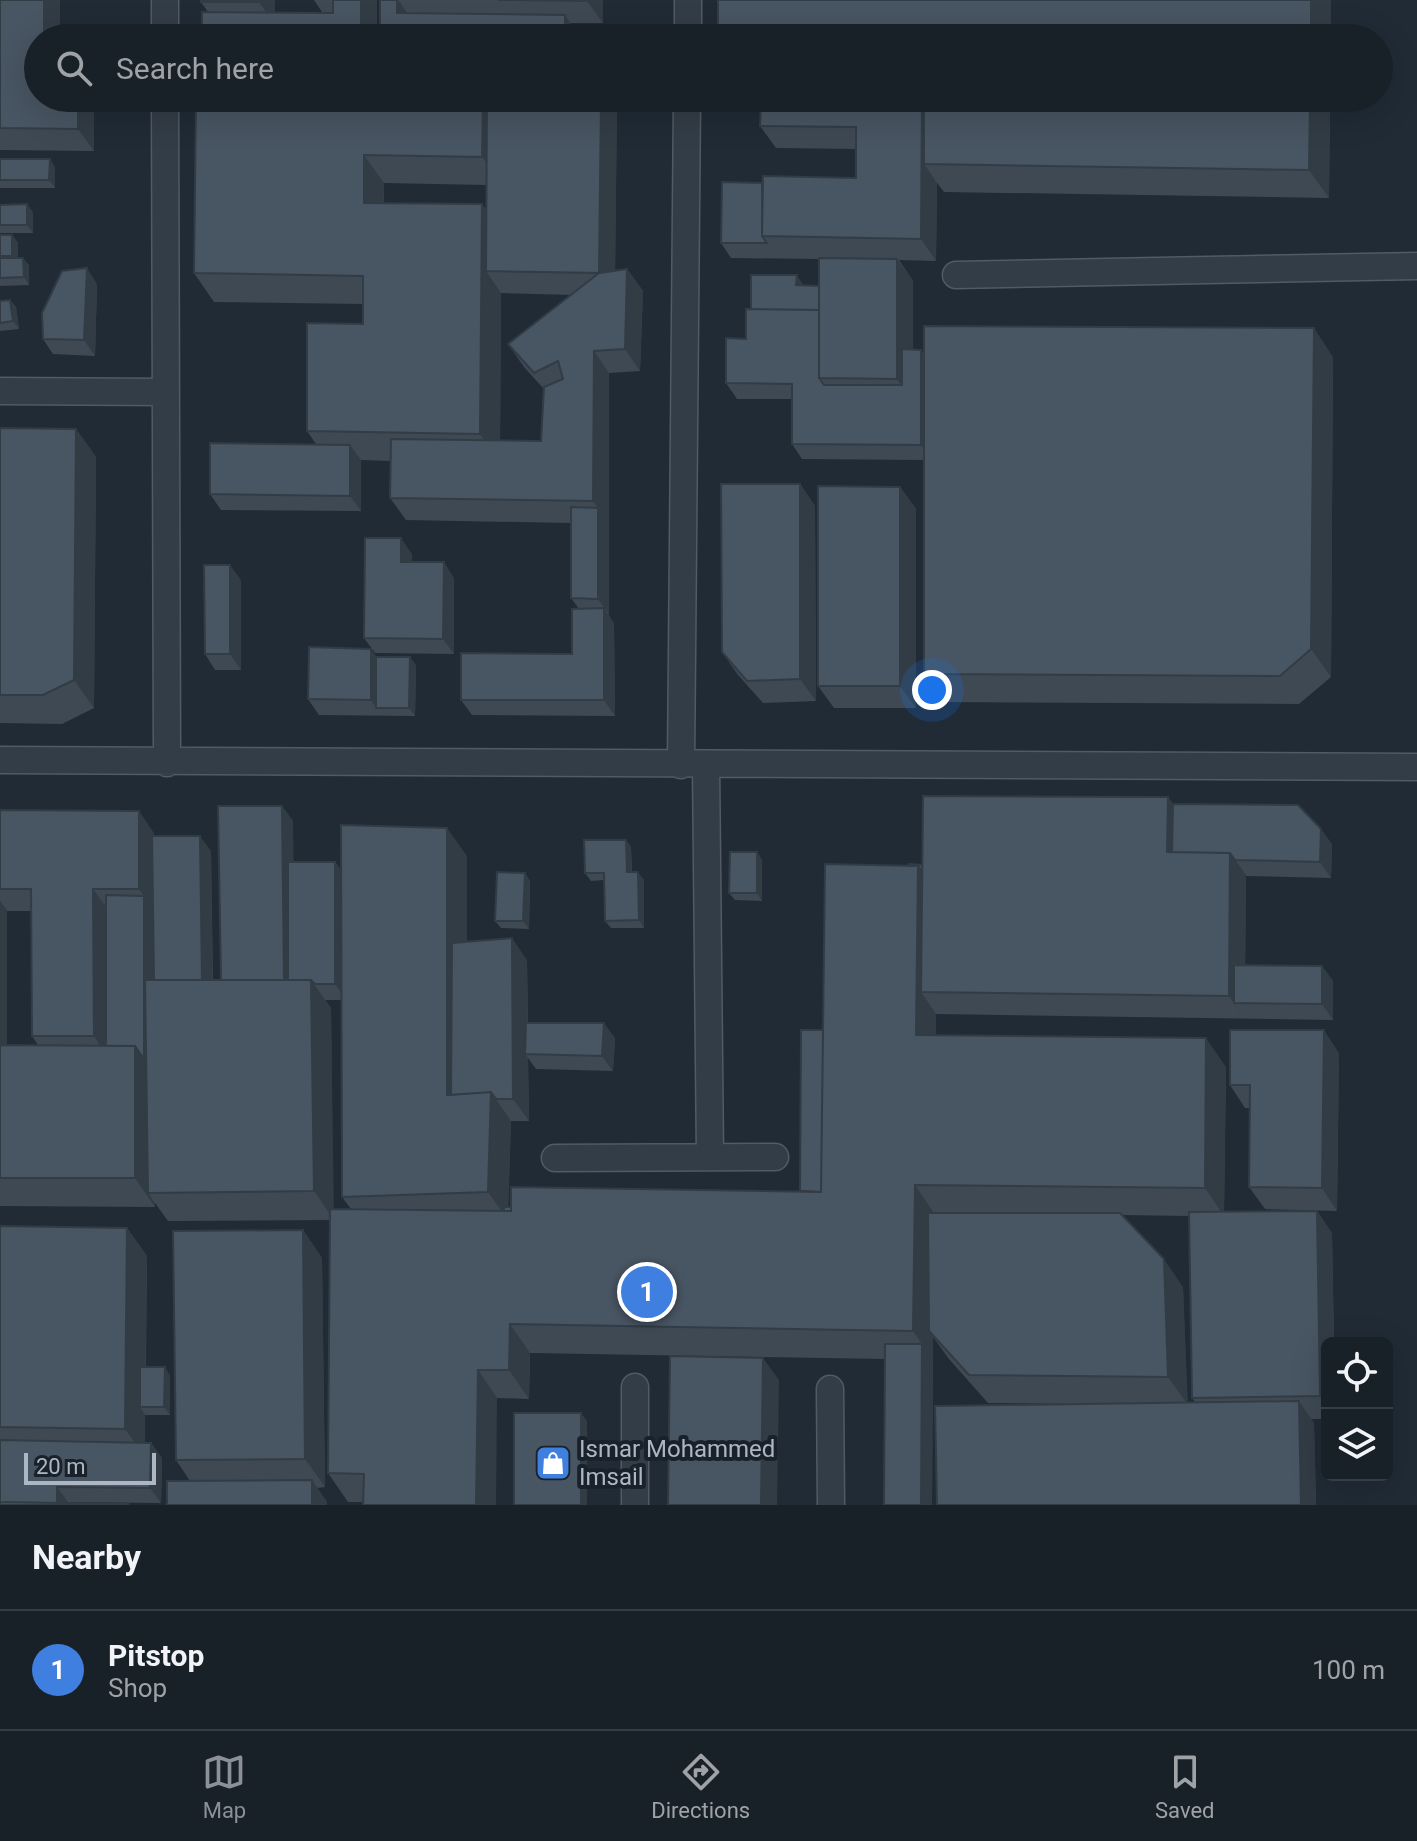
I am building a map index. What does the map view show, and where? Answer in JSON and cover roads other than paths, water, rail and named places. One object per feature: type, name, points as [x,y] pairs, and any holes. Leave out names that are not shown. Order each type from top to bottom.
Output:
[{"type":"lane","points":[[165,0],[165,24]]},
{"type":"lane","points":[[688,0],[688,24]]},
{"type":"lane","points":[[165,112],[167,763]]},
{"type":"lane","points":[[687,112],[693,765],[710,1157]]},
{"type":"lane","points":[[956,275],[1417,266]]},
{"type":"lane","points":[[0,391],[166,392]]},
{"type":"lane","points":[[0,760],[1417,767]]},
{"type":"lane","points":[[555,1158],[775,1157]]},
{"type":"lane","points":[[635,1387],[635,1505]]},
{"type":"lane","points":[[830,1389],[831,1505]]},
{"type":"place","name":"Pitstop","points":[[647,1292]]},
{"type":"place","name":"Ismar Mohammed Imsail","points":[[553,1463]]}]
